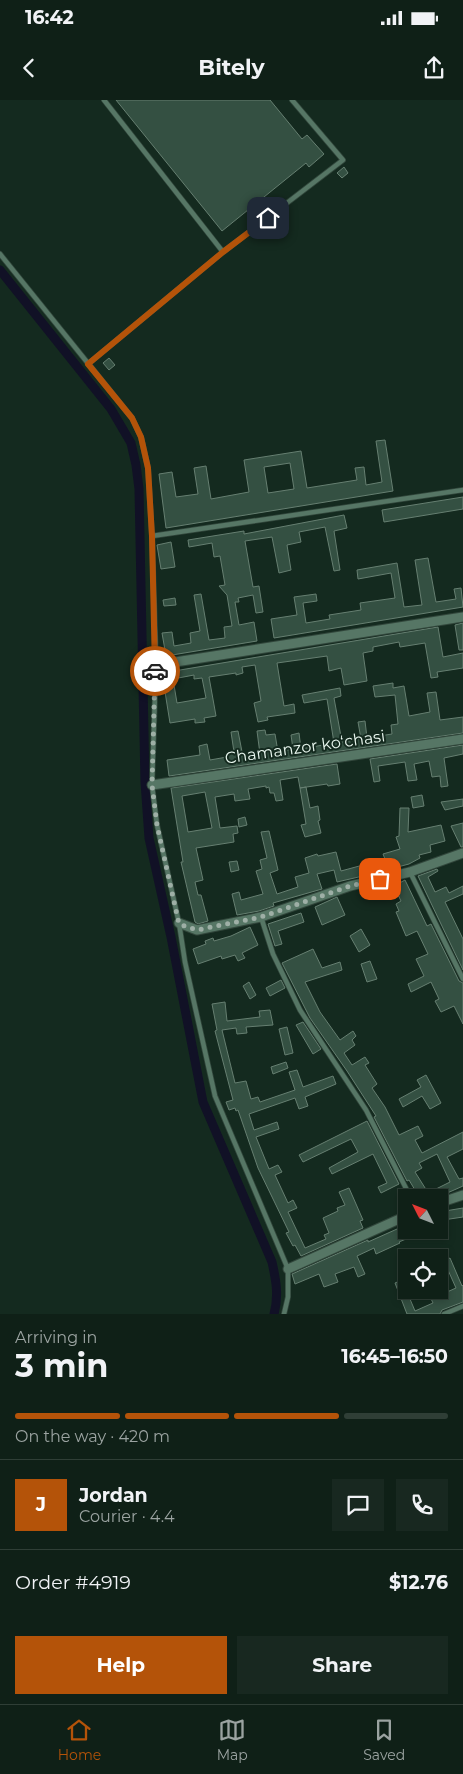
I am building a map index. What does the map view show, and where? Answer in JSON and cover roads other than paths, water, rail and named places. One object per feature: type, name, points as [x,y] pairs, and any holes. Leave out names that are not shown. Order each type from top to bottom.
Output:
[{"type":"street","points":[[156,665],[463,617]]},
{"type":"street","name":"Chamanzor koʻchasi","points":[[152,785],[463,739]]},
{"type":"street","points":[[179,924],[197,930],[261,917],[350,886],[410,872],[463,853]]},
{"type":"street","points":[[448,1200],[463,1195]]},
{"type":"street","points":[[288,1269],[398,1220]]},
{"type":"lane","points":[[104,100],[223,252]]},
{"type":"lane","points":[[88,364],[223,252],[343,160],[292,100]]},
{"type":"lane","points":[[0,254],[132,418],[141,437],[148,468],[152,536],[156,665],[152,785],[157,825],[215,1096],[288,1269],[288,1297],[284,1314]]},
{"type":"lane","points":[[152,536],[463,490]]},
{"type":"lane","points":[[410,872],[463,979]]},
{"type":"lane","points":[[261,917],[273,954],[300,1010],[366,1110],[406,1189]]},
{"type":"lane","points":[[444,1314],[463,1306]]},
{"type":"waterway","points":[[0,270],[111,409],[131,443],[139,489],[145,782],[149,838],[171,937],[203,1102],[272,1262],[276,1288],[274,1314]]}]
